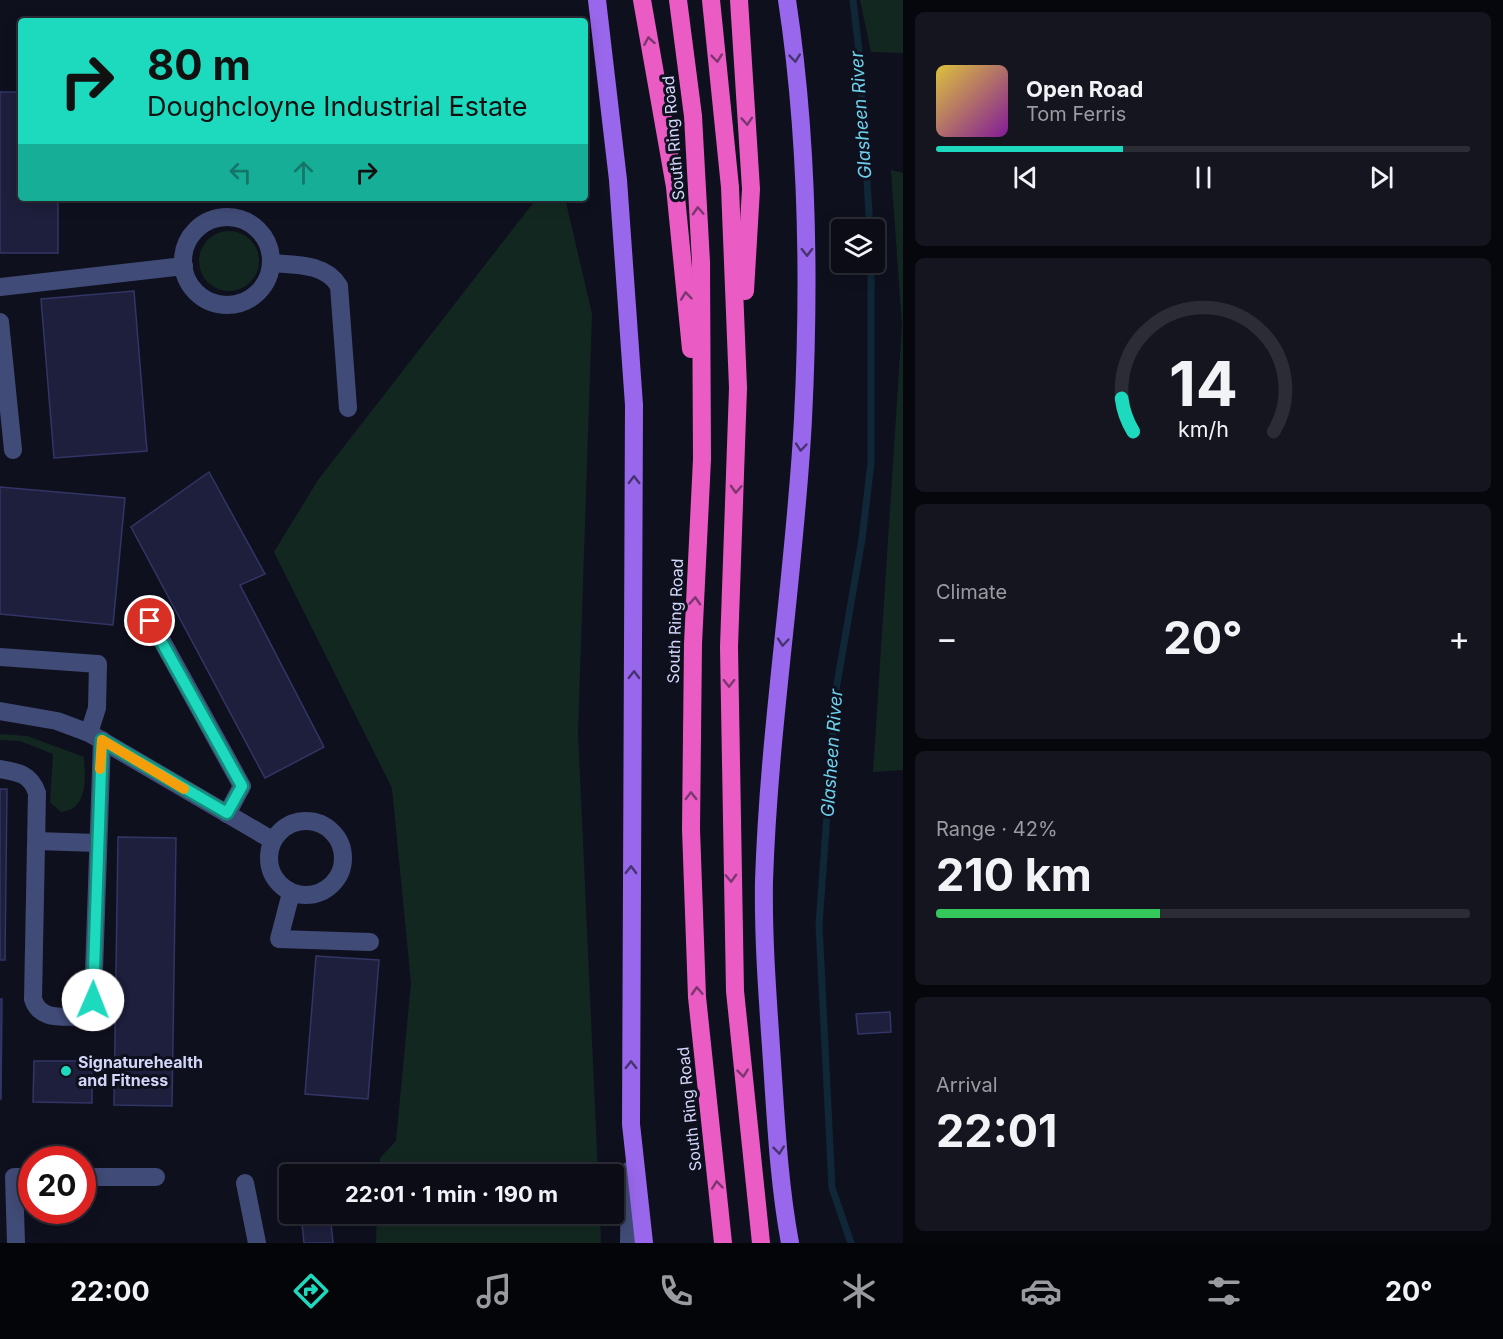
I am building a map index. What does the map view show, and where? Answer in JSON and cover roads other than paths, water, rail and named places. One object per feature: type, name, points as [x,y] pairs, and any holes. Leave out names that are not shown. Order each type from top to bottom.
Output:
[{"type":"highway","points":[[642,0],[675,188],[702,459]]},
{"type":"highway","name":"South Ring Road","points":[[678,0],[693,116],[698,206],[702,459],[693,644],[691,830],[697,997],[723,1243]]},
{"type":"highway","points":[[711,0],[730,187],[738,388]]},
{"type":"highway","points":[[739,0],[751,189],[738,388],[729,647],[731,865],[735,991],[761,1243]]},
{"type":"main road","points":[[597,0],[618,180],[634,405],[631,1124],[644,1243]]},
{"type":"main road","points":[[787,0],[795,54],[804,165],[807,324],[803,421],[771,772],[764,882],[767,987],[777,1128],[790,1243]]},
{"type":"street","points":[[226,217],[240,219],[258,230],[270,249],[271,263],[268,277],[261,290],[250,299],[236,304],[222,304],[208,300],[196,292],[188,280],[184,266],[187,245],[199,227],[212,220],[226,217]]},
{"type":"street","points":[[271,263],[310,267],[327,272],[339,286],[348,408]]},
{"type":"street","points":[[0,287],[184,266]]},
{"type":"street","points":[[0,322],[13,450]]},
{"type":"street","points":[[150,621],[242,786],[227,813]]},
{"type":"street","points":[[0,657],[98,664],[93,1000],[82,1017],[45,1015],[36,1007],[33,999],[37,793],[34,782],[18,772],[0,769]]},
{"type":"street","points":[[0,711],[57,721],[96,736],[272,840]]},
{"type":"street","points":[[302,820],[326,826],[341,845],[342,869],[327,889],[316,894],[291,893],[281,886],[271,871],[268,852],[272,840],[280,831],[302,820]]},
{"type":"street","points":[[37,841],[97,843]]},
{"type":"street","points":[[291,893],[279,939],[370,942]]},
{"type":"street","points":[[629,1243],[631,1124]]},
{"type":"street","points":[[16,1243],[14,1177],[18,1177]]},
{"type":"street","points":[[96,1177],[156,1177]]},
{"type":"street","points":[[245,1183],[257,1243]]},
{"type":"waterway","name":"Glasheen River","points":[[853,0],[859,51],[869,219]]},
{"type":"waterway","name":"Glasheen River","points":[[851,1243],[832,1188],[819,925],[836,690],[862,539],[871,463],[871,273]]},
{"type":"place","name":"Signaturehealth and Fitness","points":[[66,1071]]}]
